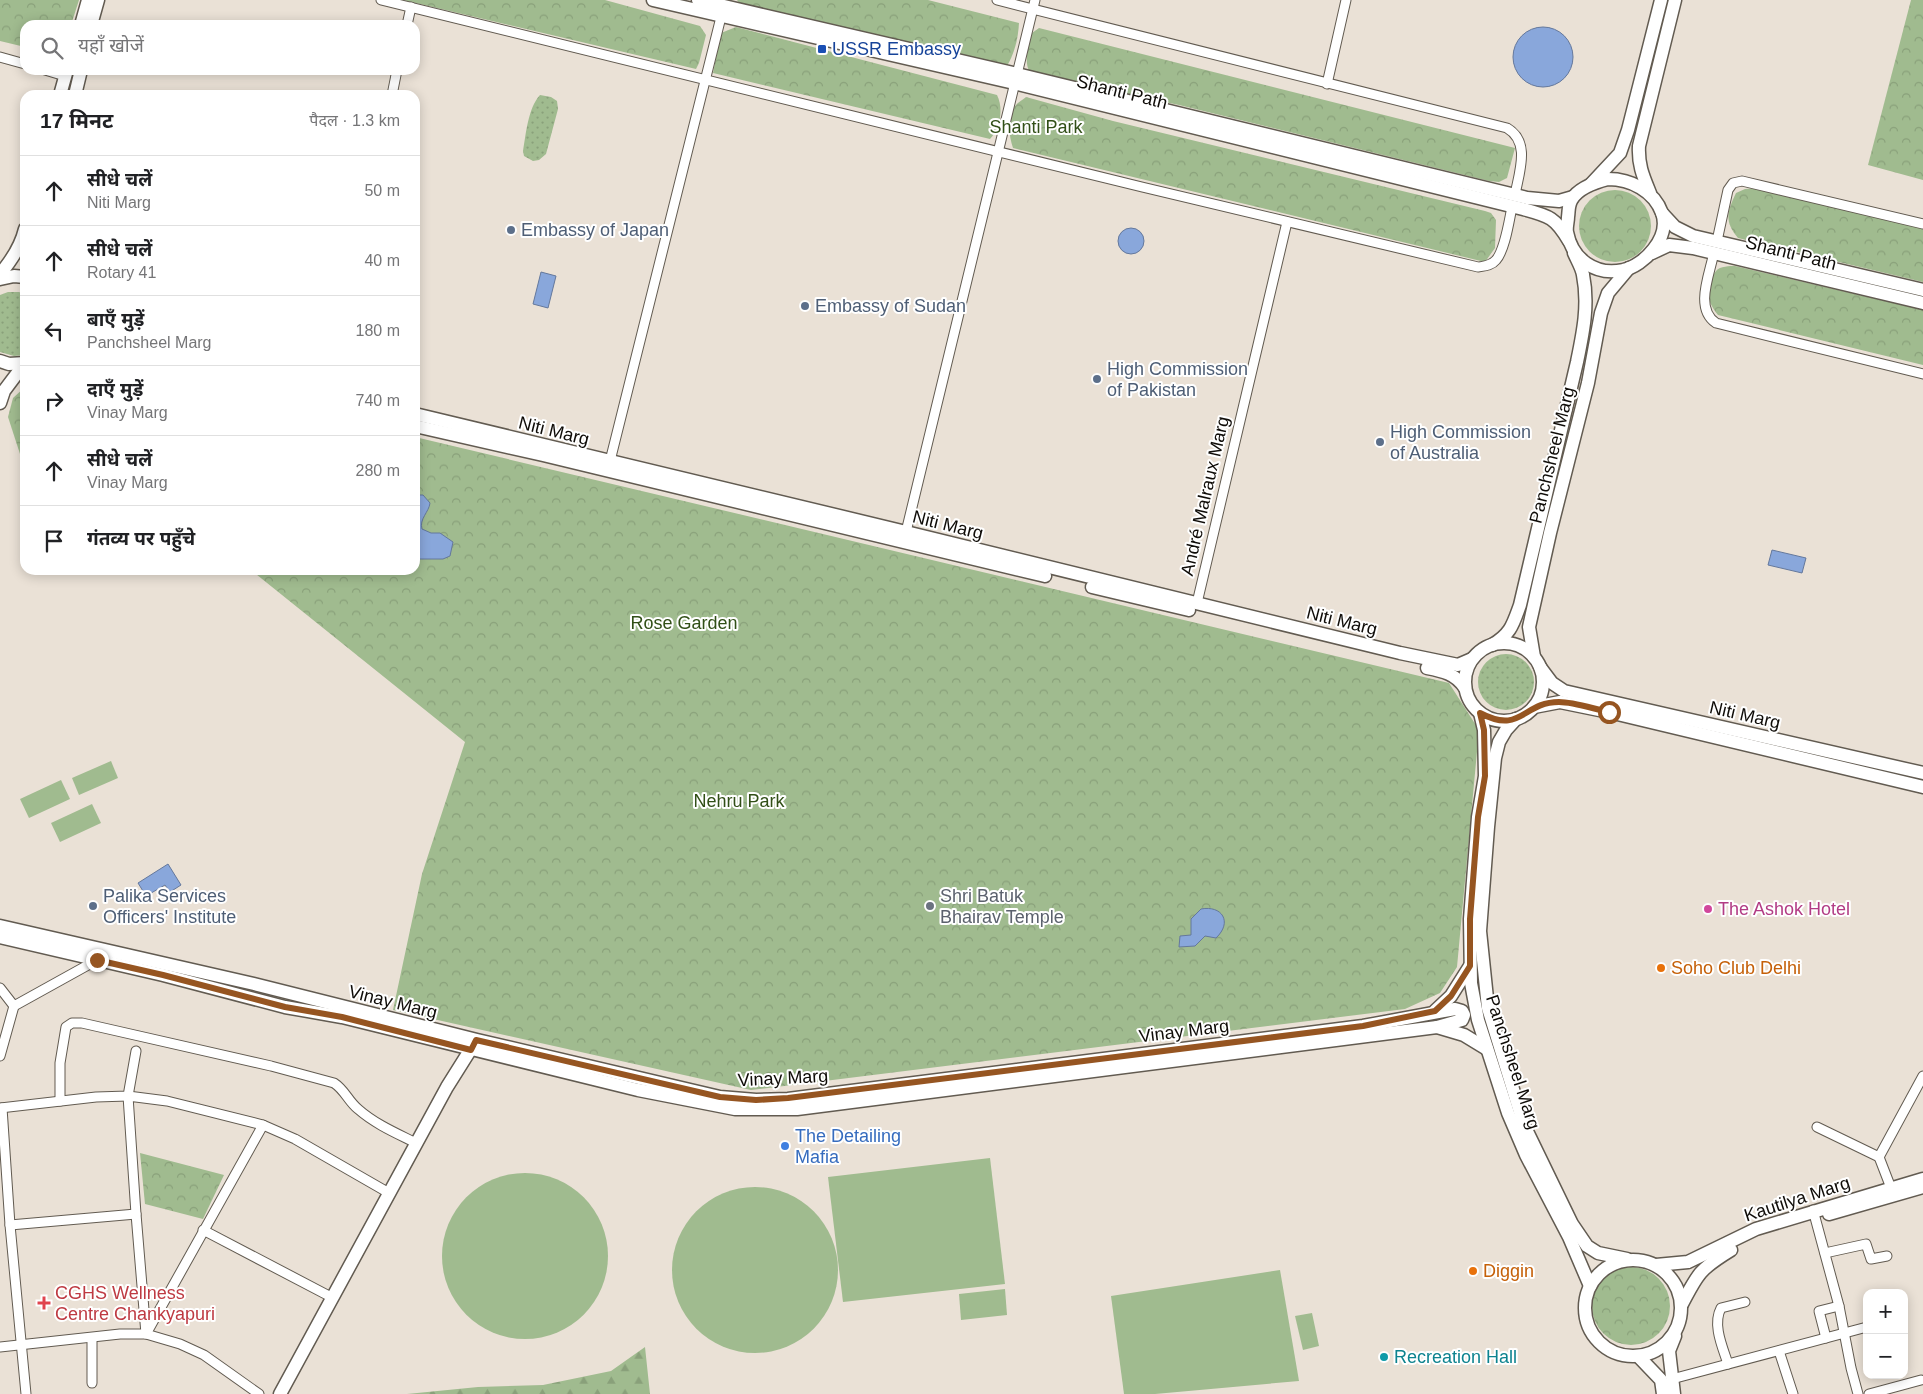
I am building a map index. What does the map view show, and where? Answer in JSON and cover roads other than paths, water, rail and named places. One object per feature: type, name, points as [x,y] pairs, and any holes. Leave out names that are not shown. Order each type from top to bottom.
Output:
[{"type":"main road","points":[[82,20],[88,0]]},
{"type":"main road","points":[[92,20],[98,0]]},
{"type":"main road","name":"Shanti Path","points":[[653,0],[723,8]]},
{"type":"main road","name":"Shanti Path","points":[[698,0],[723,8],[1016,78],[1513,201],[1548,216],[1562,228],[1569,240]]},
{"type":"main road","points":[[1589,186],[1620,153],[1661,0]]},
{"type":"main road","points":[[1651,195],[1635,184],[1617,179],[1599,181],[1573,197],[1568,208],[1567,230],[1574,253],[1586,263],[1600,270],[1612,271],[1629,268],[1644,261],[1652,253],[1661,234],[1662,213],[1651,195],[1640,170],[1638,146],[1675,0]]},
{"type":"main road","points":[[61,90],[65,75]]},
{"type":"main road","points":[[77,90],[80,75]]},
{"type":"main road","name":"Shanti Path","points":[[1513,201],[1559,201],[1573,197]]},
{"type":"main road","name":"Shanti Path","points":[[1662,213],[1675,227],[1715,247],[1923,303]]},
{"type":"main road","points":[[0,274],[8,265],[20,244]]},
{"type":"main road","name":"Shanti Path","points":[[1652,253],[1669,246],[1715,247],[1923,290]]},
{"type":"main road","name":"Panchsheel Marg","points":[[1492,645],[1504,638],[1511,628],[1520,605],[1578,362],[1585,324],[1585,305],[1583,274],[1574,253]]},
{"type":"main road","name":"Panchsheel Marg","points":[[1537,662],[1529,627],[1550,533],[1588,383],[1601,313],[1608,293],[1629,268]]},
{"type":"main road","points":[[0,279],[20,277]]},
{"type":"main road","points":[[0,361],[9,364],[20,363]]},
{"type":"main road","points":[[0,402],[10,381],[20,369]]},
{"type":"main road","name":"Niti Marg","points":[[420,415],[609,466],[905,537],[1442,671],[1459,679],[1465,688]]},
{"type":"main road","name":"Niti Marg","points":[[420,427],[609,466]]},
{"type":"main road","name":"Niti Marg","points":[[905,537],[1041,566],[1442,662],[1458,665],[1472,659]]},
{"type":"main road","points":[[1498,643],[1513,644],[1527,650],[1537,662],[1543,675],[1542,691],[1534,707],[1524,716],[1509,722],[1493,720],[1480,713],[1470,702],[1465,688],[1466,673],[1472,659],[1483,648],[1498,643]]},
{"type":"main road","name":"Niti Marg","points":[[1537,662],[1552,683],[1564,691],[1923,773]]},
{"type":"main road","name":"Niti Marg","points":[[1534,707],[1560,702],[1609,712],[1923,787]]},
{"type":"main road","name":"Panchsheel Marg","points":[[1480,713],[1484,730],[1485,776],[1478,817],[1470,919],[1471,983],[1478,1020],[1508,1113],[1526,1155],[1569,1237],[1590,1286]]},
{"type":"main road","name":"Panchsheel Marg","points":[[1516,719],[1506,730],[1499,742],[1494,758],[1480,931],[1488,1008],[1524,1124],[1572,1224],[1587,1246],[1598,1253],[1626,1259]]},
{"type":"main road","name":"Vinay Marg","points":[[0,926],[254,984],[474,1045],[638,1090],[735,1109],[797,1109],[1437,1027],[1456,1023],[1462,1020],[1464,1015],[1462,1011],[1454,1009],[1435,1011],[1363,1026],[788,1098],[756,1100],[720,1097],[474,1045],[342,1017],[285,1007],[163,975],[0,937]]},
{"type":"main road","points":[[1435,1011],[1451,996],[1470,966]]},
{"type":"main road","name":"Vinay Marg","points":[[1437,1027],[1464,1035],[1488,1049]]},
{"type":"main road","points":[[280,1394],[447,1087],[474,1045]]},
{"type":"main road","name":"Kautilya Marg","points":[[1682,1304],[1695,1278],[1706,1266],[1760,1235],[1814,1214],[1923,1178]]},
{"type":"main road","name":"Kautilya Marg","points":[[1656,1265],[1688,1262],[1756,1229],[1814,1214],[1850,1209],[1923,1187]]},
{"type":"main road","points":[[1674,1394],[1669,1351],[1677,1329],[1681,1317],[1682,1304],[1678,1288],[1669,1275],[1656,1265],[1642,1260],[1626,1259],[1615,1262],[1605,1268],[1596,1276],[1590,1286],[1585,1312],[1588,1325],[1594,1337],[1606,1348],[1622,1356],[1639,1357],[1654,1352],[1668,1343],[1677,1329]]},
{"type":"main road","points":[[1639,1357],[1661,1380],[1663,1394]]},
{"type":"street","points":[[381,0],[1478,267],[1488,265],[1496,260],[1501,249],[1513,201],[1521,159],[1521,143],[1516,133],[1506,128],[1327,84],[1034,4],[997,0]]},
{"type":"street","points":[[1327,84],[1346,0]]},
{"type":"street","points":[[905,537],[1034,4]]},
{"type":"street","points":[[408,20],[411,7]]},
{"type":"street","points":[[609,466],[723,8]]},
{"type":"street","points":[[0,57],[20,63]]},
{"type":"street","points":[[393,90],[396,75]]},
{"type":"street","points":[[1923,224],[1742,181],[1733,183],[1728,190],[1704,299],[1705,310],[1709,318],[1716,322],[1923,374]]},
{"type":"street","name":"André Malraux Marg","points":[[1197,603],[1287,222]]},
{"type":"street","points":[[0,1056],[14,1006],[97,960]]},
{"type":"street","points":[[0,988],[14,1006]]},
{"type":"street","points":[[60,1102],[60,1063],[66,1027],[72,1023],[82,1023],[271,1066],[334,1083],[342,1088],[355,1107],[364,1114],[416,1143]]},
{"type":"street","points":[[136,1051],[128,1096],[146,1334]]},
{"type":"street","points":[[1879,1157],[1923,1076]]},
{"type":"street","points":[[26,1394],[1,1108],[96,1097],[128,1096],[167,1101],[263,1125],[295,1139],[389,1194]]},
{"type":"street","points":[[146,1334],[263,1125]]},
{"type":"street","points":[[1817,1127],[1879,1157],[1891,1188]]},
{"type":"street","points":[[10,1225],[136,1214]]},
{"type":"street","points":[[1814,1214],[1840,1306],[1851,1368],[1858,1394]]},
{"type":"street","points":[[203,1230],[333,1298]]},
{"type":"street","points":[[1825,1253],[1866,1244],[1871,1259],[1887,1256]]},
{"type":"street","points":[[1728,1364],[1717,1324],[1717,1315],[1721,1308],[1745,1302]]},
{"type":"street","points":[[1826,1338],[1819,1311],[1840,1306]]},
{"type":"street","points":[[1672,1379],[1863,1328]]},
{"type":"street","points":[[0,1347],[120,1334],[146,1334],[180,1344],[204,1355],[259,1394]]},
{"type":"street","points":[[92,1338],[92,1383]]},
{"type":"street","points":[[1779,1351],[1793,1394]]},
{"type":"street","points":[[1869,1394],[1921,1380]]},
{"type":"water","points":[[1543,27],[1560,32],[1568,40],[1573,57],[1568,74],[1560,82],[1543,87],[1526,82],[1518,74],[1513,57],[1518,40],[1526,32]]},
{"type":"water","points":[[1131,228],[1140,232],[1144,241],[1140,250],[1131,254],[1122,250],[1118,241],[1122,232]]},
{"type":"water","points":[[541,272],[556,276],[548,308],[533,304]]},
{"type":"water","points":[[420,495],[423,495],[430,503],[421,525],[422,529],[431,533],[440,533],[453,542],[450,556],[443,559],[420,559]]},
{"type":"water","points":[[1772,550],[1806,558],[1802,573],[1768,565]]},
{"type":"water","points":[[168,864],[181,885],[170,892],[165,885],[146,896],[138,883]]},
{"type":"water","points":[[1201,909],[1215,910],[1223,916],[1224,926],[1221,932],[1216,938],[1205,936],[1195,946],[1179,947],[1180,936],[1191,935],[1191,919]]},
{"type":"place","name":"USSR Embassy","points":[[822,49]]},
{"type":"place","name":"Embassy of Japan","points":[[511,230]]},
{"type":"place","name":"Embassy of Sudan","points":[[805,306]]},
{"type":"place","name":"High Commission of Pakistan","points":[[1097,379]]},
{"type":"place","name":"High Commission of Australia","points":[[1380,442]]},
{"type":"place","name":"Palika Services Officers' Institute","points":[[93,906]]},
{"type":"place","name":"Shri Batuk Bhairav Temple","points":[[930,906]]},
{"type":"place","name":"The Ashok Hotel","points":[[1708,909]]},
{"type":"place","name":"Soho Club Delhi","points":[[1661,968]]},
{"type":"place","name":"The Detailing Mafia","points":[[785,1146]]},
{"type":"place","name":"Diggin","points":[[1473,1271]]},
{"type":"place","name":"CGHS Wellness Centre Chankyapuri","points":[[44,1303]]},
{"type":"place","name":"Recreation Hall","points":[[1384,1357]]},
{"type":"park label","name":"Shanti Park","points":[[1036,127]]},
{"type":"park label","name":"Rose Garden","points":[[684,623]]},
{"type":"park label","name":"Nehru Park","points":[[739,801]]}]
